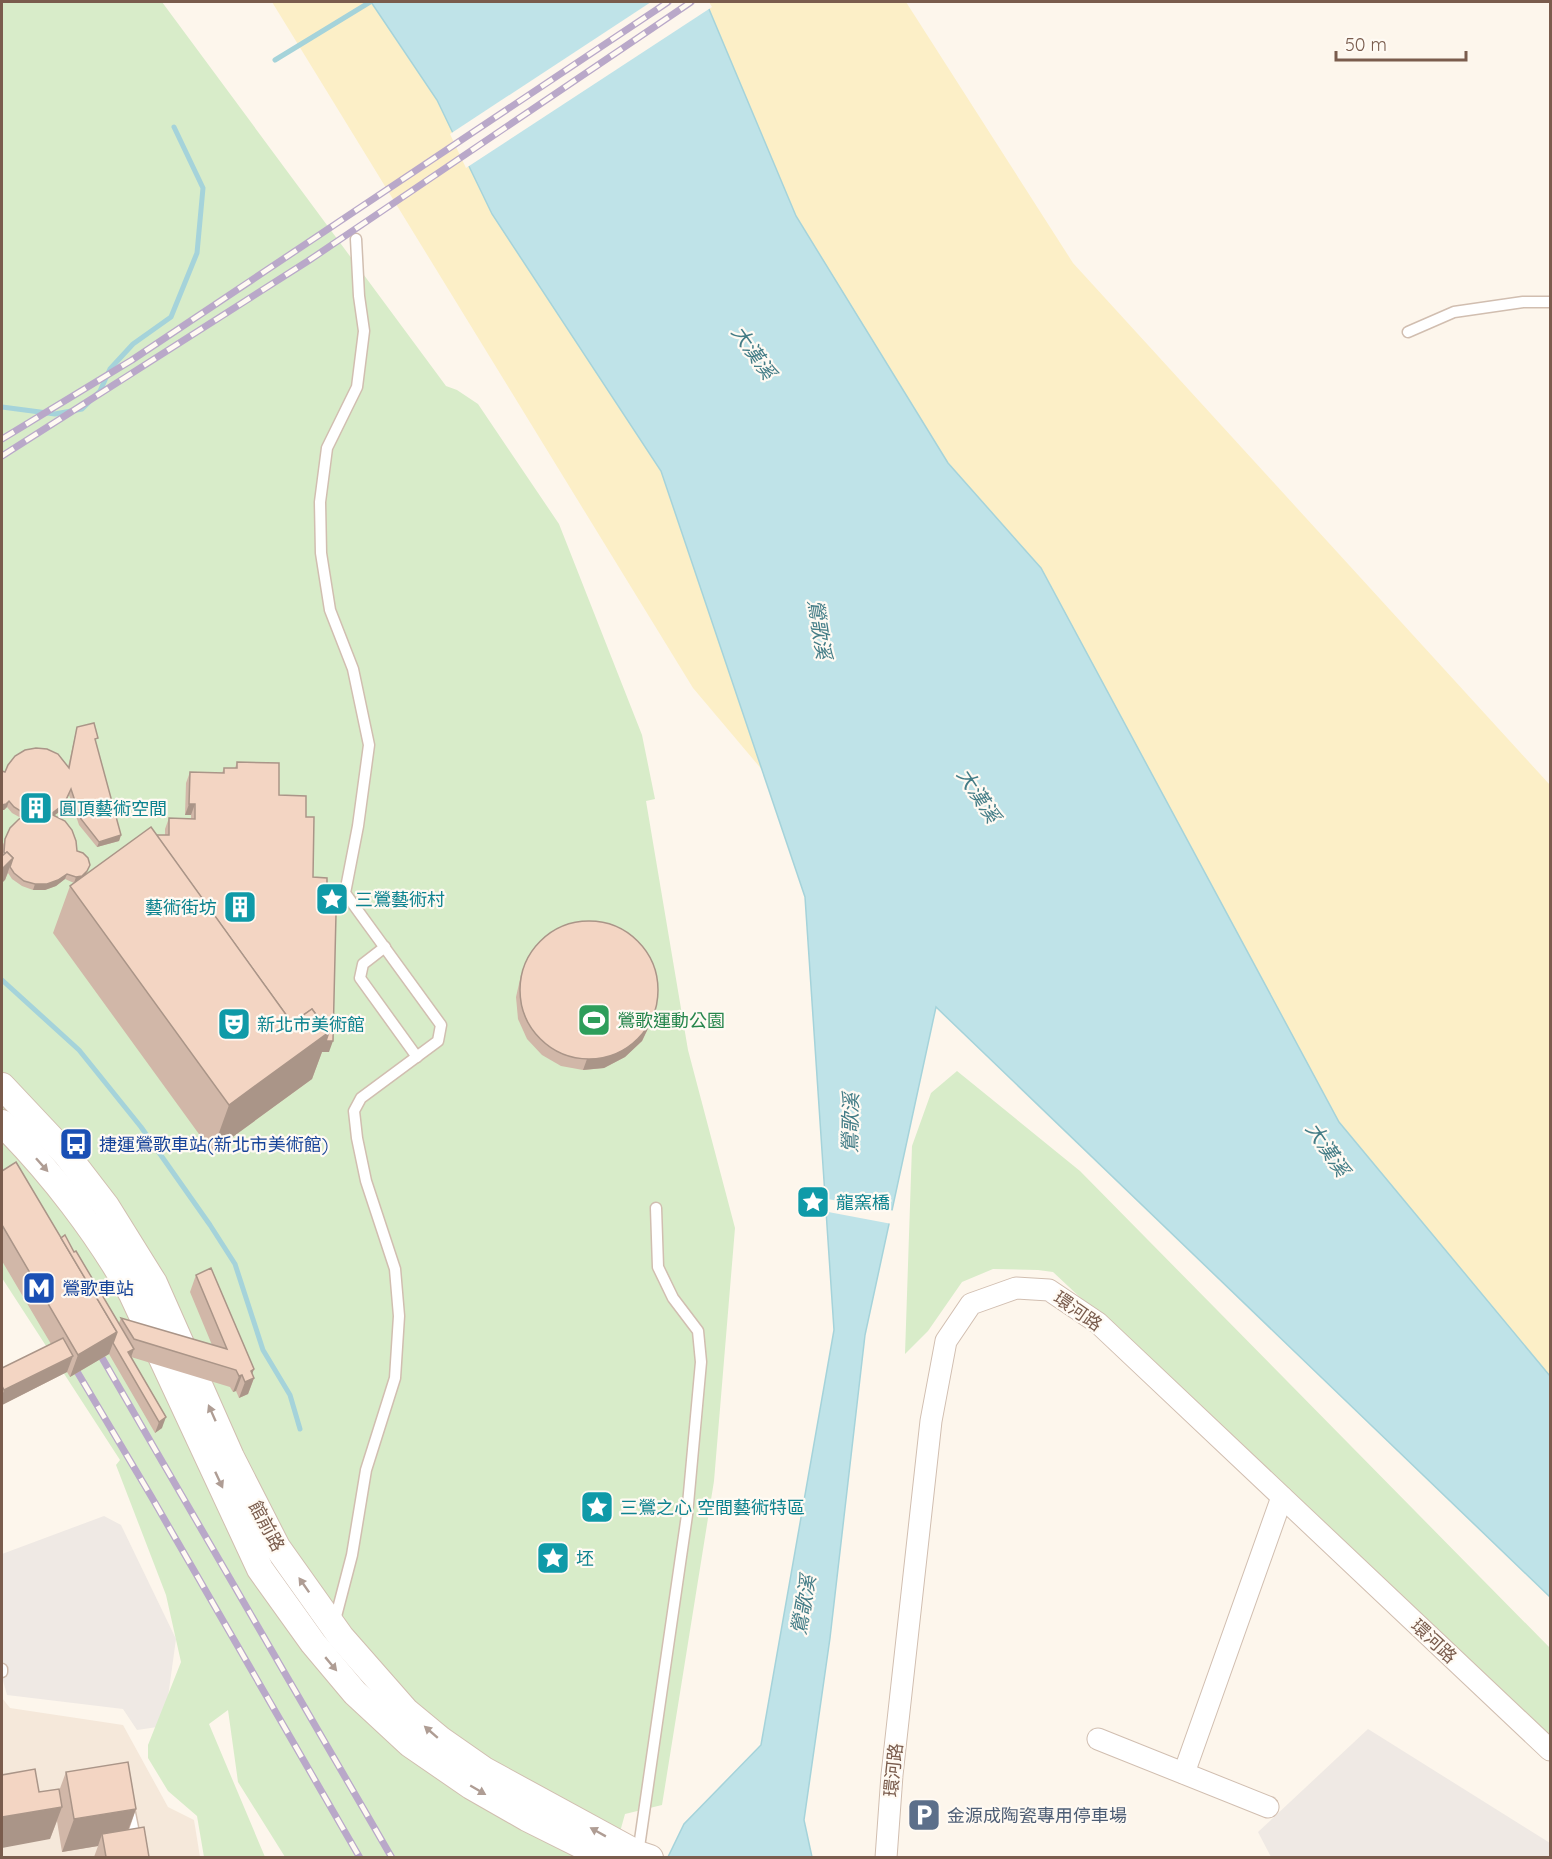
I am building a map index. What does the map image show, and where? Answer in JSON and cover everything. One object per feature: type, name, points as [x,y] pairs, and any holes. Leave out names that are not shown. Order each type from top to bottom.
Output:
[{"type":"street","name":"館前路","points":[[2,1086],[66,1154],[106,1206],[148,1273],[168,1312],[231,1457],[276,1547],[333,1627],[406,1711],[441,1740],[484,1770],[641,1856]]},
{"type":"street","name":"館前路","points":[[2,1123],[45,1168],[118,1269],[137,1304],[260,1569],[312,1643],[355,1693],[410,1744],[471,1786],[527,1818],[607,1857]]},
{"type":"street","name":"環河路","points":[[886,1857],[892,1775],[931,1421],[946,1341],[971,1304],[1016,1288],[1049,1290],[1098,1323],[1551,1750]]},
{"type":"street","points":[[1184,1773],[1282,1497]]},
{"type":"street","points":[[1098,1739],[1268,1807]]},
{"type":"lane","points":[[333,1627],[352,1555],[366,1470],[395,1378],[399,1316],[395,1269],[366,1181],[354,1111],[361,1098],[438,1041],[441,1025],[345,893],[358,826],[369,745],[353,669],[330,610],[321,553],[320,502],[327,448],[357,387],[364,331],[359,296],[356,239]]},
{"type":"lane","points":[[1408,332],[1454,312],[1523,302],[1551,302]]},
{"type":"lane","points":[[385,947],[363,964],[360,978],[417,1057]]},
{"type":"lane","points":[[641,1856],[687,1515],[701,1362],[698,1331],[673,1298],[658,1267],[656,1208]]},
{"type":"lane","points":[[127,1802],[139,1857]]},
{"type":"shaded area","points":[[104,1516],[121,1525],[176,1639],[164,1726],[137,1730],[123,1709],[7,1695],[2,1677],[2,1554]]},
{"type":"shaded area","points":[[2,1698],[10,1708],[123,1725],[168,1807],[194,1820],[200,1857],[2,1857]]},
{"type":"shaded area","points":[[1368,1729],[1550,1843],[1550,1857],[1271,1857],[1258,1832]]},
{"type":"green space","name":"三鶯藝術村","points":[[2,2],[162,2],[446,386],[457,390],[478,404],[559,524],[642,735],[655,799],[646,801],[688,1050],[735,1228],[714,1481],[662,1805],[625,1814],[613,1857],[285,1857],[238,1782],[228,1710],[209,1724],[265,1857],[204,1857],[197,1816],[168,1791],[148,1758],[148,1745],[181,1662],[166,1595],[116,1465],[120,1460],[2,1278]]},
{"type":"green space","points":[[957,1071],[1080,1171],[1550,1648],[1550,1737],[1053,1272],[993,1269],[962,1282],[928,1331],[905,1354],[912,1146],[931,1093]]},
{"type":"sand","points":[[272,2],[906,2],[1073,263],[1550,785],[1550,1564],[926,964],[693,688]]},
{"type":"water","points":[[371,2],[706,2],[796,216],[948,463],[1041,568],[1339,1122],[1550,1376],[1550,1597],[936,1007],[865,1335],[830,1638],[804,1820],[812,1857],[668,1857],[684,1824],[761,1745],[834,1330],[805,897],[661,471],[492,214],[437,100]]},
{"type":"pier","points":[[651,2],[709,2],[712,7],[466,168],[450,134]]},
{"type":"pier","points":[[822,1198],[895,1211],[892,1224],[823,1211]]},
{"type":"building","name":"圓頂藝術空間","points":[[94,723],[98,738],[95,739],[121,835],[99,842],[81,819],[71,789],[64,804],[51,814],[65,821],[72,830],[77,851],[88,858],[90,865],[87,871],[82,876],[76,877],[67,874],[47,884],[24,881],[10,867],[13,858],[4,852],[5,839],[10,828],[27,815],[9,801],[2,805],[2,771],[5,772],[15,756],[25,750],[36,748],[47,749],[58,754],[69,768],[77,727]]},
{"type":"building","name":"藝術街坊","points":[[237,762],[279,763],[279,795],[306,796],[306,817],[314,817],[313,877],[327,878],[327,914],[336,914],[333,1041],[326,1041],[329,1032],[312,1009],[292,1023],[156,835],[169,835],[169,818],[195,819],[195,804],[189,804],[190,772],[224,773],[224,768],[237,768]]},
{"type":"building","points":[[151,827],[292,1023],[312,1009],[329,1032],[229,1105],[70,886]]},
{"type":"building","points":[[7,852],[13,858],[2,869],[2,856]]},
{"type":"building","points":[[589,921],[615,927],[638,941],[652,964],[658,990],[652,1016],[638,1039],[615,1053],[589,1059],[563,1053],[540,1039],[526,1016],[520,990],[526,964],[540,941],[563,927]]},
{"type":"building","points":[[16,1162],[117,1332],[78,1355],[2,1225],[2,1171]]},
{"type":"building","points":[[65,1235],[134,1349],[128,1352],[166,1417],[159,1422],[113,1343],[117,1332],[61,1238]]},
{"type":"building","points":[[211,1268],[254,1369],[251,1371],[254,1378],[245,1382],[236,1370],[134,1339],[121,1318],[227,1349],[196,1275]]},
{"type":"building","points":[[63,1338],[73,1356],[4,1390],[2,1368]]},
{"type":"building","points":[[128,1762],[136,1809],[74,1819],[66,1772]]},
{"type":"building","points":[[35,1769],[39,1792],[59,1789],[62,1807],[2,1817],[2,1775]]},
{"type":"building","points":[[144,1827],[149,1857],[106,1857],[102,1834]]},
{"type":"waterway","points":[[275,60],[370,2]]},
{"type":"waterway","points":[[2,407],[55,414],[82,409],[100,391],[110,369],[133,344],[171,317],[197,253],[203,188],[174,127]]},
{"type":"waterway","points":[[2,980],[79,1050],[141,1127],[210,1225],[235,1264],[263,1350],[290,1395],[300,1429]]},
{"type":"railway","points":[[2,439],[132,360],[668,2]]},
{"type":"railway","points":[[2,456],[308,261],[691,2]]},
{"type":"railway","points":[[94,1344],[392,1858]]},
{"type":"railway","points":[[69,1358],[360,1858]]},
{"type":"place","name":"圓頂藝術空間","points":[[36,808]]},
{"type":"place","name":"三鶯藝術村","points":[[332,899]]},
{"type":"place","name":"藝術街坊","points":[[240,907]]},
{"type":"place","name":"鶯歌運動公園","points":[[594,1020]]},
{"type":"place","name":"新北市美術館","points":[[234,1024]]},
{"type":"place","name":"捷運鶯歌車站(新北市美術館)","points":[[76,1144]]},
{"type":"place","name":"龍窯橋","points":[[813,1202]]},
{"type":"place","name":"鶯歌車站","points":[[39,1288]]},
{"type":"place","name":"三鶯之心 空間藝術特區","points":[[597,1507]]},
{"type":"place","name":"坯","points":[[553,1558]]},
{"type":"place","name":"金源成陶瓷專用停車場","points":[[924,1815]]},
{"type":"water label","name":"大漢溪","points":[[754,352]]},
{"type":"water label","name":"鶯歌溪","points":[[820,629]]},
{"type":"water label","name":"大漢溪","points":[[979,795]]},
{"type":"water label","name":"鶯歌溪","points":[[850,1123]]},
{"type":"water label","name":"大漢溪","points":[[1328,1149]]},
{"type":"water label","name":"鶯歌溪","points":[[803,1605]]}]
